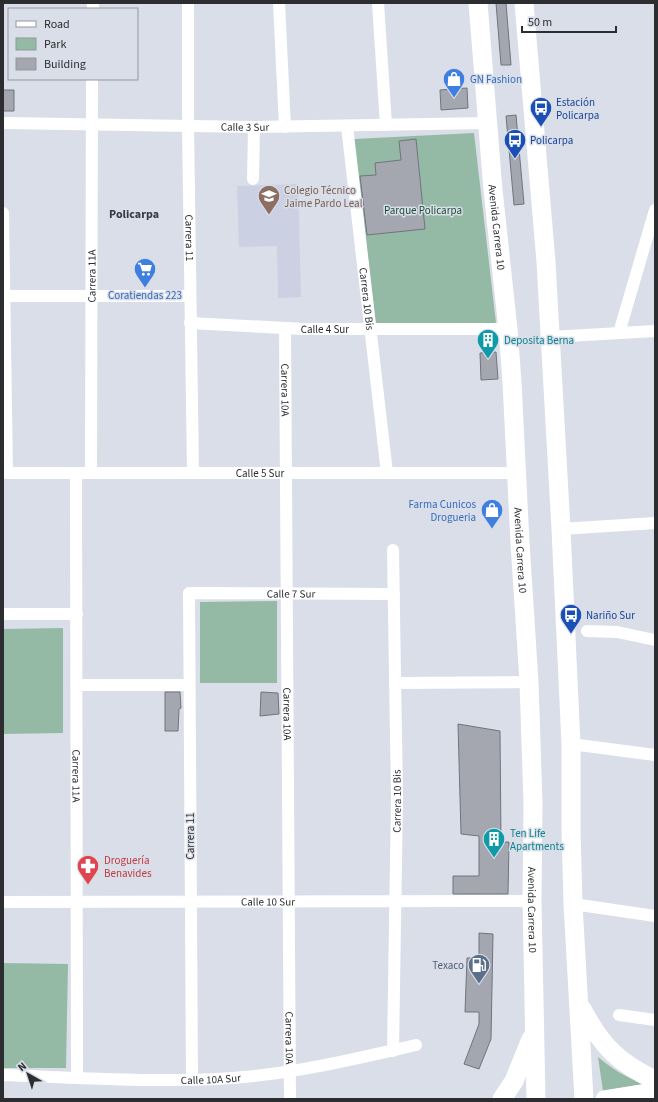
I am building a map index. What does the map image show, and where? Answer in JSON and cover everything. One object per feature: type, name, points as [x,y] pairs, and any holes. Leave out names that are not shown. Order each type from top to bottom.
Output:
[{"type":"main road","name":"Avenida Carrera 10","points":[[478,3],[493,190],[508,329],[529,682],[532,781],[532,901],[536,1099]]},
{"type":"main road","points":[[524,3],[542,208],[561,529],[571,744],[573,904],[584,1099]]},
{"type":"main road","points":[[579,1004],[596,1033],[609,1051],[631,1067],[655,1080]]},
{"type":"main road","points":[[502,1099],[514,1081],[522,1064],[535,1027]]},
{"type":"main road","points":[[604,1099],[655,1091]]},
{"type":"street","name":"Carrera 11","points":[[188,3],[190,323],[193,473]]},
{"type":"street","points":[[279,3],[285,127]]},
{"type":"street","points":[[378,3],[386,125]]},
{"type":"street","name":"Carrera 11A","points":[[92,80],[92,473]]},
{"type":"street","name":"Calle 3 Sur","points":[[3,123],[285,127],[487,123]]},
{"type":"street","name":"Carrera 10 Bis","points":[[347,126],[387,473]]},
{"type":"street","points":[[253,179],[254,127]]},
{"type":"street","points":[[619,333],[652,230],[655,210]]},
{"type":"street","points":[[3,213],[5,473]]},
{"type":"street","points":[[4,296],[190,296]]},
{"type":"street","name":"Calle 4 Sur","points":[[190,323],[285,328],[508,329]]},
{"type":"street","name":"Carrera 10A","points":[[285,328],[290,1099]]},
{"type":"street","points":[[550,336],[655,331]]},
{"type":"street","name":"Calle 5 Sur","points":[[5,473],[516,473]]},
{"type":"street","name":"Carrera 11A","points":[[76,473],[77,1078]]},
{"type":"street","points":[[561,529],[655,523]]},
{"type":"street","name":"Carrera 10 Bis","points":[[393,550],[397,797],[393,1051]]},
{"type":"street","name":"Carrera 11","points":[[189,593],[192,1080]]},
{"type":"street","name":"Calle 7 Sur","points":[[189,593],[394,594]]},
{"type":"street","points":[[3,614],[77,614]]},
{"type":"street","points":[[587,631],[617,632],[655,640]]},
{"type":"street","points":[[395,683],[529,682]]},
{"type":"street","points":[[77,686],[189,685]]},
{"type":"street","points":[[571,744],[655,755]]},
{"type":"street","name":"Calle 10 Sur","points":[[3,902],[532,901]]},
{"type":"street","points":[[573,904],[655,916]]},
{"type":"street","points":[[619,1015],[655,1020]]},
{"type":"street","name":"Calle 10A Sur","points":[[3,1076],[192,1080],[242,1077],[290,1071],[393,1051],[416,1045]]},
{"type":"shaded area","name":"Colegio Técnico Jaime Pardo Leal","points":[[298,184],[301,297],[278,298],[277,246],[239,247],[237,186]]},
{"type":"green space","name":"Parque Policarpa","points":[[474,133],[496,323],[376,325],[354,139]]},
{"type":"green space","points":[[277,601],[277,683],[200,683],[200,602]]},
{"type":"green space","points":[[63,628],[63,733],[3,734],[3,629]]},
{"type":"green space","points":[[3,963],[68,964],[66,1068],[3,1068]]},
{"type":"green space","points":[[598,1057],[619,1072],[643,1084],[603,1091]]},
{"type":"building","points":[[496,3],[506,3],[511,65],[501,65]]},
{"type":"building","name":"GN Fashion","points":[[467,88],[468,108],[441,110],[440,90]]},
{"type":"building","points":[[3,90],[14,90],[14,111],[3,111]]},
{"type":"building","name":"Policarpa","points":[[516,115],[524,204],[514,205],[506,116]]},
{"type":"building","points":[[416,139],[425,229],[367,235],[360,176],[376,175],[375,163],[401,160],[399,141]]},
{"type":"building","points":[[496,352],[498,379],[481,380],[480,353]]},
{"type":"building","points":[[165,692],[180,692],[181,708],[179,709],[178,731],[165,731]]},
{"type":"building","points":[[261,692],[278,693],[279,714],[260,716]]},
{"type":"building","points":[[458,724],[500,731],[501,842],[509,842],[508,894],[453,894],[453,876],[479,876],[479,836],[461,834]]},
{"type":"building","name":"Texaco","points":[[479,933],[493,934],[491,1039],[479,1069],[464,1064],[479,1024],[479,1012],[465,1012],[467,958],[479,958]]},
{"type":"place","name":"GN Fashion","points":[[454,98]]},
{"type":"place","name":"Estación Policarpa","points":[[541,128]]},
{"type":"place","name":"Policarpa","points":[[515,160]]},
{"type":"place","name":"Colegio Técnico Jaime Pardo Leal","points":[[269,216]]},
{"type":"place","name":"Coratiendas 223","points":[[145,288]]},
{"type":"place","name":"Deposita Berna","points":[[488,360]]},
{"type":"place","name":"Farma Cunicos Drogueria","points":[[492,530]]},
{"type":"place","name":"Nariño Sur","points":[[571,634]]},
{"type":"place","name":"Ten Life Apartments","points":[[494,858]]},
{"type":"place","name":"Droguería Benavides","points":[[88,886]]},
{"type":"place","name":"Texaco","points":[[479,984]]},
{"type":"district","name":"Policarpa","points":[[134,214]]}]
